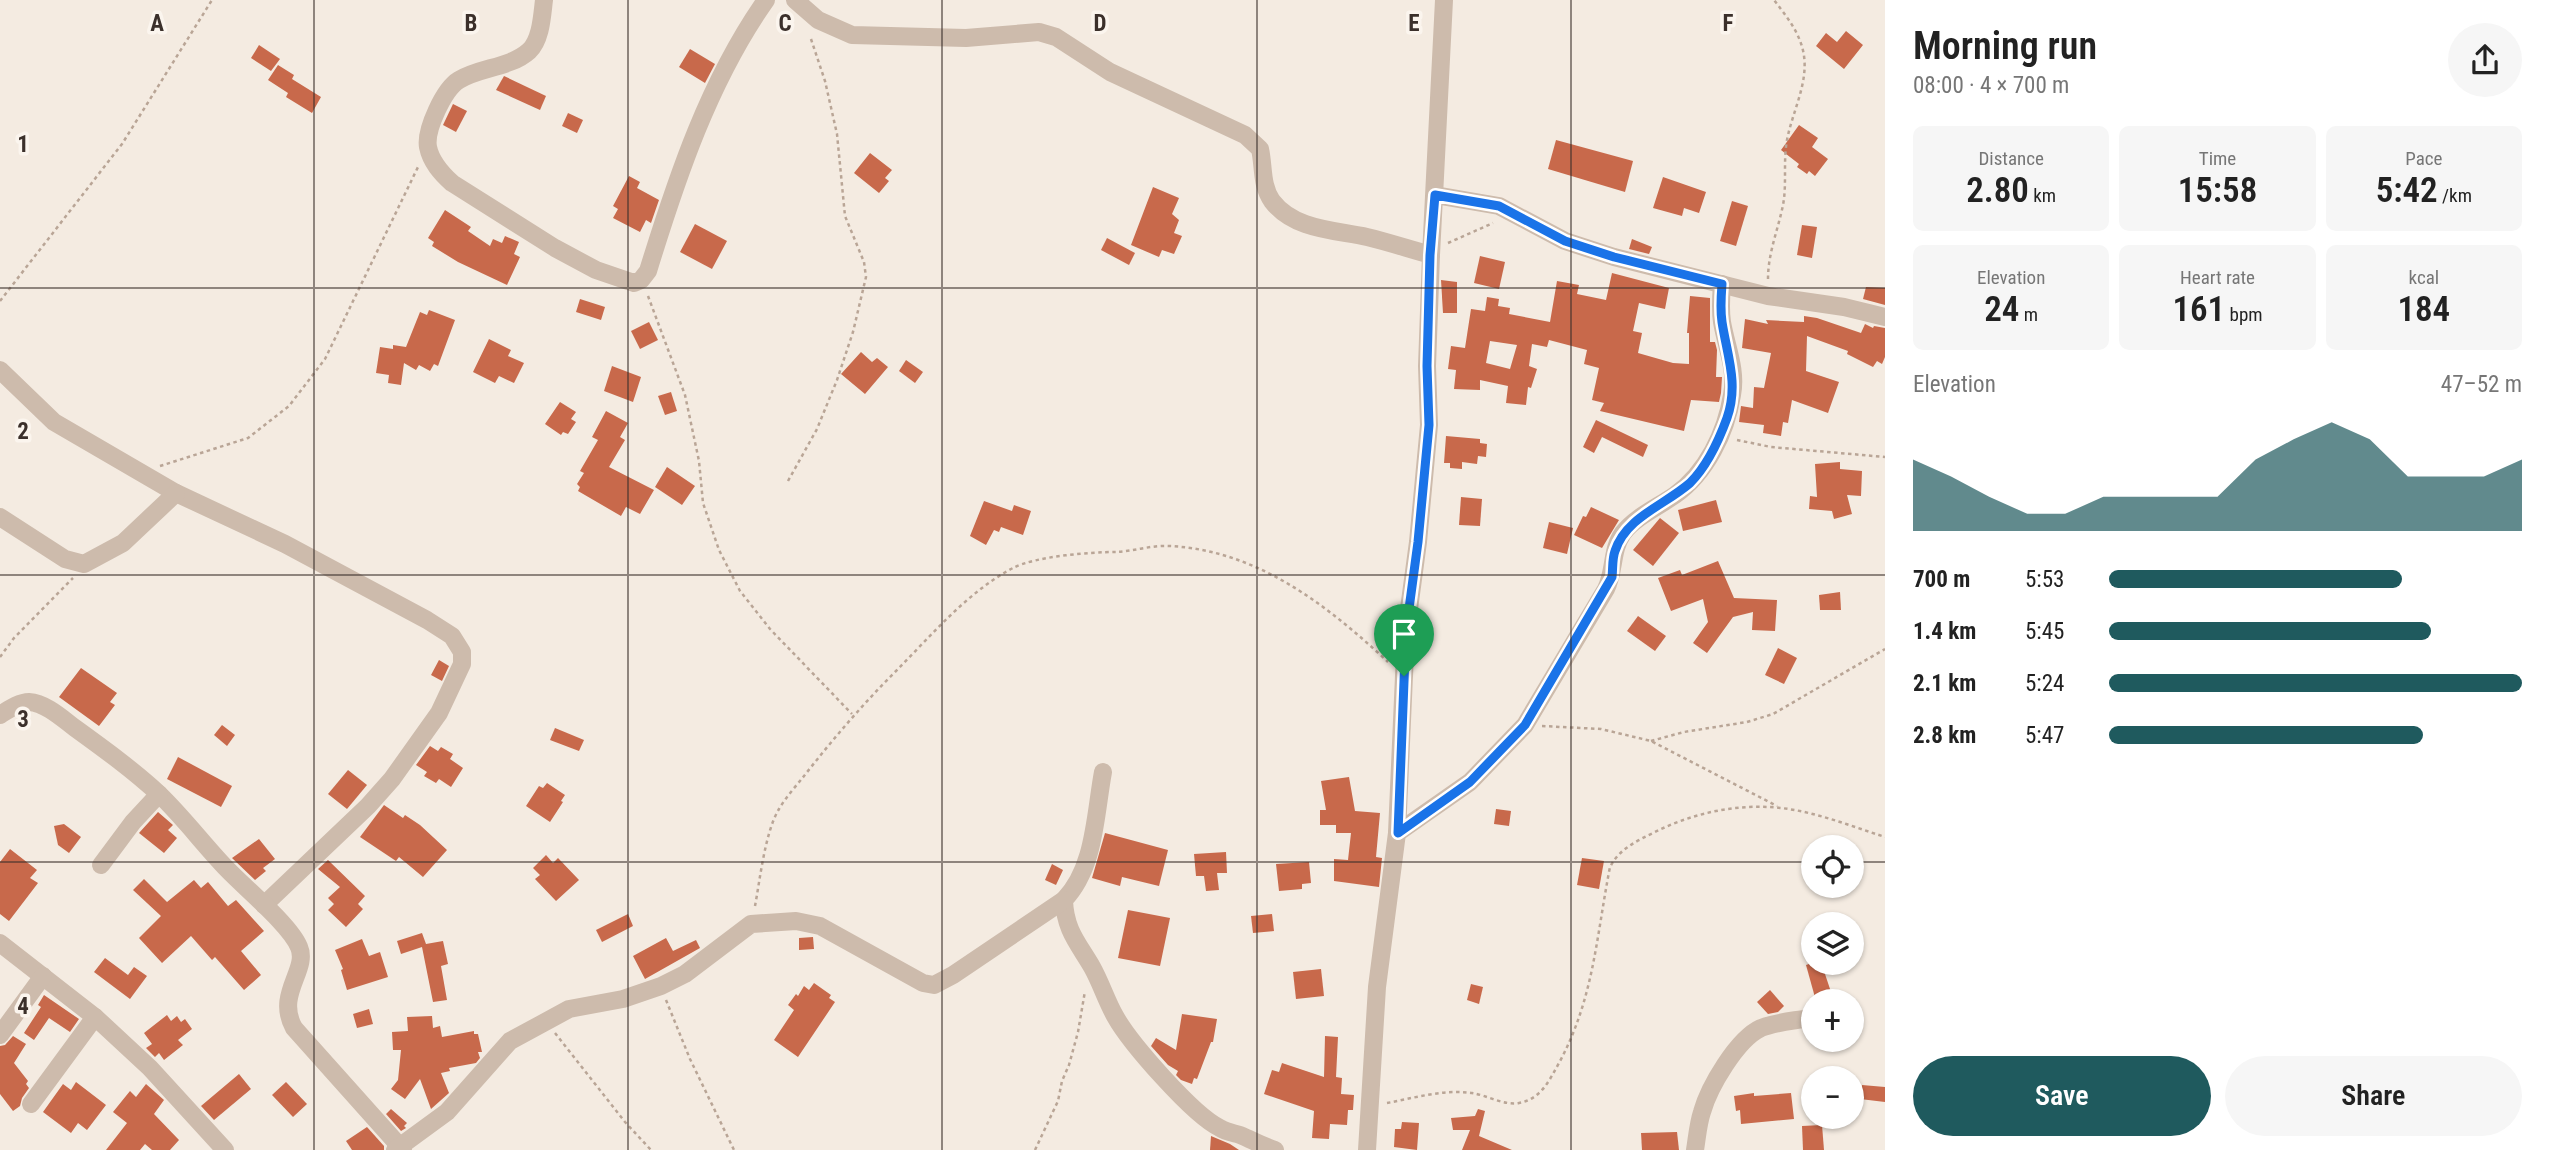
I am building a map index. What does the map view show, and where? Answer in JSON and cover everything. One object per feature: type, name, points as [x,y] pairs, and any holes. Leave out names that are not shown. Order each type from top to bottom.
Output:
[{"type":"street","points":[[544,0],[536,43],[522,56],[458,80],[438,109],[428,146],[438,170],[452,183],[514,224],[596,270],[634,283],[642,280],[648,271],[688,153],[724,68],[766,0]]},
{"type":"street","points":[[795,0],[818,20],[852,35],[966,38],[1039,32],[1056,37],[1110,72],[1245,135],[1260,149],[1263,183],[1273,202],[1288,215],[1305,224],[1368,237],[1430,255]]},
{"type":"street","points":[[1367,1150],[1377,987],[1398,833],[1407,621],[1429,425],[1427,366],[1430,255],[1444,0]]},
{"type":"street","points":[[1435,195],[1499,206],[1565,241],[1614,257],[1768,296],[1844,307],[1885,317]]},
{"type":"street","points":[[1398,833],[1470,782],[1525,725],[1612,577],[1615,549],[1623,533],[1692,481],[1720,437],[1733,392],[1732,369],[1720,305],[1722,284]]},
{"type":"street","points":[[0,370],[54,422],[176,493],[285,544],[427,620],[452,636],[462,652],[462,664],[439,713],[392,779],[264,905]]},
{"type":"street","points":[[0,517],[65,558],[83,564],[123,543],[176,493]]},
{"type":"street","points":[[0,715],[17,705],[29,702],[43,707],[102,747],[159,794],[264,905],[291,935],[302,957],[290,987],[286,1007],[294,1028],[349,1088],[399,1149],[447,1112],[510,1041],[569,1009],[622,999],[661,986],[685,974],[751,924],[796,921],[820,926],[923,983],[934,985],[953,975],[1063,900],[1073,890],[1087,863],[1103,772]]},
{"type":"street","points":[[101,865],[159,794]]},
{"type":"street","points":[[1063,900],[1064,915],[1078,947],[1092,966],[1114,1015],[1129,1039],[1203,1116],[1220,1128],[1275,1150]]},
{"type":"street","points":[[0,943],[95,1017],[150,1068],[225,1150]]},
{"type":"street","points":[[0,1035],[43,976]]},
{"type":"street","points":[[31,1104],[95,1017]]},
{"type":"street","points":[[1695,1150],[1702,1111],[1717,1079],[1736,1051],[1747,1038],[1760,1029],[1801,1020]]},
{"type":"path","points":[[0,301],[122,144],[212,0]]},
{"type":"path","points":[[1768,296],[1768,262],[1783,203],[1786,142],[1803,79],[1805,58],[1790,21],[1774,0]]},
{"type":"path","points":[[788,481],[817,429],[837,380],[853,332],[866,277],[864,262],[845,216],[837,134],[809,31]]},
{"type":"path","points":[[145,475],[182,458],[248,438],[289,406],[325,359],[428,146]]},
{"type":"path","points":[[1430,255],[1451,241],[1492,223],[1523,217]]},
{"type":"path","points":[[642,280],[685,395],[699,461],[703,503],[719,550],[740,591],[770,629],[852,715]]},
{"type":"path","points":[[1720,437],[1771,447],[1885,457]]},
{"type":"path","points":[[751,924],[767,846],[778,810],[852,715],[978,590],[1016,567],[1065,555],[1128,551],[1166,545],[1235,557],[1257,566],[1313,599],[1355,631],[1404,676]]},
{"type":"path","points":[[0,657],[14,638],[44,610],[83,564]]},
{"type":"path","points":[[1651,741],[1684,732],[1747,722],[1773,713],[1885,649]]},
{"type":"path","points":[[1525,725],[1601,729],[1651,741],[1780,808],[1828,819],[1885,837]]},
{"type":"path","points":[[1370,1107],[1432,1094],[1471,1092],[1516,1104],[1534,1098],[1542,1091],[1568,1047],[1586,1003],[1610,867],[1620,851],[1676,821],[1687,818],[1720,810],[1780,808]]},
{"type":"path","points":[[1035,1150],[1058,1101],[1078,1032],[1092,966]]},
{"type":"path","points":[[661,986],[690,1059],[734,1150]]},
{"type":"path","points":[[546,1022],[625,1122],[651,1150]]},
{"type":"building","points":[[1846,31],[1863,45],[1844,69],[1816,46],[1826,33],[1837,42]]},
{"type":"building","points":[[259,45],[280,59],[271,71],[251,58]]},
{"type":"building","points":[[690,49],[715,64],[705,83],[679,67]]},
{"type":"building","points":[[278,65],[294,75],[292,79],[321,97],[312,113],[286,97],[288,93],[268,80]]},
{"type":"building","points":[[504,76],[546,96],[540,110],[496,90]]},
{"type":"building","points":[[453,104],[467,111],[456,132],[443,125]]},
{"type":"building","points":[[568,113],[583,120],[577,133],[562,126]]},
{"type":"building","points":[[1799,125],[1818,138],[1812,147],[1828,159],[1815,176],[1797,167],[1799,164],[1781,150]]},
{"type":"building","points":[[1556,140],[1633,161],[1625,192],[1548,169]]},
{"type":"building","points":[[870,153],[892,170],[885,178],[889,181],[879,193],[854,173]]},
{"type":"building","points":[[629,176],[640,182],[637,188],[659,200],[651,223],[646,220],[640,232],[613,218],[618,209],[613,206]]},
{"type":"building","points":[[1663,177],[1706,192],[1699,213],[1684,208],[1682,216],[1653,208]]},
{"type":"building","points":[[1153,187],[1179,198],[1172,214],[1179,220],[1174,233],[1182,236],[1174,254],[1162,250],[1159,257],[1131,245]]},
{"type":"building","points":[[1732,201],[1748,206],[1736,246],[1720,241]]},
{"type":"building","points":[[445,210],[471,227],[468,231],[490,246],[493,239],[502,243],[505,236],[519,242],[514,254],[520,257],[507,285],[458,262],[432,246],[434,242],[428,238]]},
{"type":"building","points":[[695,224],[727,241],[712,269],[680,252]]},
{"type":"building","points":[[1802,225],[1817,227],[1812,258],[1797,255]]},
{"type":"building","points":[[1107,238],[1135,253],[1129,265],[1101,250]]},
{"type":"building","points":[[1632,239],[1652,247],[1649,254],[1629,249]]},
{"type":"building","points":[[1480,256],[1505,262],[1499,289],[1474,283]]},
{"type":"building","points":[[1612,273],[1669,288],[1665,309],[1639,303],[1633,331],[1642,333],[1638,353],[1673,363],[1689,364],[1687,333],[1690,296],[1710,298],[1710,342],[1715,342],[1717,350],[1716,377],[1722,377],[1721,393],[1719,402],[1691,400],[1684,431],[1600,411],[1604,403],[1592,400],[1599,368],[1584,364],[1587,350],[1549,340],[1547,347],[1532,344],[1529,366],[1537,369],[1531,388],[1528,387],[1526,405],[1506,403],[1508,386],[1480,380],[1480,390],[1454,389],[1456,370],[1448,369],[1451,346],[1465,348],[1471,309],[1485,311],[1487,297],[1499,299],[1498,306],[1510,308],[1509,314],[1550,322],[1557,281],[1579,285],[1577,294],[1606,300]],"holes":[[[1490,341],[1517,345],[1510,369],[1486,363]]]},
{"type":"building","points":[[1441,280],[1457,282],[1457,313],[1443,313]]},
{"type":"building","points":[[1866,287],[1885,288],[1885,305],[1863,299]]},
{"type":"building","points":[[580,299],[605,307],[601,320],[576,312]]},
{"type":"building","points":[[429,310],[455,320],[438,366],[434,364],[430,371],[419,365],[416,370],[404,363],[401,385],[388,383],[389,375],[376,373],[380,347],[406,347],[420,312],[427,315]]},
{"type":"building","points":[[1804,316],[1861,333],[1865,324],[1873,328],[1885,328],[1885,357],[1882,364],[1877,361],[1873,367],[1847,354],[1848,351],[1807,336],[1806,371],[1839,382],[1828,413],[1792,400],[1788,423],[1783,422],[1781,436],[1763,433],[1764,425],[1739,422],[1741,406],[1753,408],[1754,387],[1764,388],[1771,353],[1742,348],[1745,319],[1768,324],[1766,320],[1804,322]]},
{"type":"building","points":[[649,322],[658,340],[640,349],[631,331]]},
{"type":"building","points":[[489,339],[511,350],[508,356],[524,363],[514,383],[499,376],[495,383],[473,372]]},
{"type":"building","points":[[861,352],[872,362],[877,358],[888,367],[865,394],[841,374]]},
{"type":"building","points":[[906,360],[923,372],[915,383],[899,371]]},
{"type":"building","points":[[612,366],[641,377],[633,402],[604,391]]},
{"type":"building","points":[[671,392],[677,411],[665,415],[658,396]]},
{"type":"building","points":[[560,402],[576,412],[571,419],[576,422],[568,434],[563,432],[561,435],[545,424]]},
{"type":"building","points":[[606,411],[628,423],[620,437],[625,440],[609,467],[654,490],[640,514],[626,507],[621,516],[578,491],[580,487],[577,484],[584,473],[580,471],[598,440],[592,437]]},
{"type":"building","points":[[1596,420],[1648,445],[1643,457],[1602,437],[1594,453],[1583,447]]},
{"type":"building","points":[[1446,436],[1480,439],[1480,443],[1487,444],[1486,457],[1478,456],[1477,464],[1462,462],[1462,469],[1450,468],[1450,463],[1444,463]]},
{"type":"building","points":[[1840,462],[1840,469],[1862,471],[1861,496],[1847,495],[1852,514],[1834,519],[1832,511],[1809,509],[1810,496],[1817,497],[1815,464]]},
{"type":"building","points":[[667,467],[695,486],[682,505],[655,487]]},
{"type":"building","points":[[1461,497],[1482,499],[1480,526],[1459,525]]},
{"type":"building","points":[[1716,500],[1722,522],[1683,531],[1678,510]]},
{"type":"building","points":[[984,501],[1012,511],[1014,505],[1031,511],[1023,535],[1001,527],[999,532],[994,530],[986,545],[970,536]]},
{"type":"building","points":[[1591,507],[1619,520],[1602,548],[1574,535],[1583,516],[1586,517]]},
{"type":"building","points":[[1660,518],[1679,533],[1653,566],[1633,550]]},
{"type":"building","points":[[1549,522],[1573,528],[1567,554],[1543,548]]},
{"type":"building","points":[[1718,561],[1734,598],[1777,600],[1775,631],[1752,630],[1753,612],[1733,617],[1707,653],[1693,643],[1708,622],[1703,599],[1671,611],[1658,578],[1680,570],[1682,575]]},
{"type":"building","points":[[1840,592],[1841,610],[1820,610],[1819,595]]},
{"type":"building","points":[[1638,616],[1666,636],[1655,651],[1627,631]]},
{"type":"building","points":[[1778,648],[1797,658],[1784,684],[1765,675]]},
{"type":"building","points":[[439,660],[449,666],[442,681],[431,675]]},
{"type":"building","points":[[81,668],[117,693],[110,702],[115,705],[99,726],[59,697]]},
{"type":"building","points":[[222,725],[235,735],[227,746],[214,735]]},
{"type":"building","points":[[555,728],[584,740],[579,751],[550,740]]},
{"type":"building","points":[[430,746],[438,751],[441,747],[453,754],[450,759],[463,768],[451,787],[439,779],[436,783],[424,776],[427,772],[416,765]]},
{"type":"building","points":[[178,757],[232,786],[221,807],[167,779]]},
{"type":"building","points":[[348,770],[367,785],[347,809],[328,794]]},
{"type":"building","points":[[1349,777],[1355,811],[1380,813],[1376,857],[1382,858],[1379,887],[1334,881],[1334,859],[1348,860],[1351,833],[1336,833],[1336,825],[1320,825],[1320,810],[1326,810],[1321,781]]},
{"type":"building","points":[[547,783],[565,795],[550,822],[526,806],[539,786],[543,788]]},
{"type":"building","points":[[384,805],[403,818],[405,815],[420,825],[447,850],[423,877],[399,857],[396,861],[360,837]]},
{"type":"building","points":[[1496,809],[1511,811],[1509,826],[1494,824]]},
{"type":"building","points":[[158,812],[173,825],[168,830],[177,838],[164,853],[139,833]]},
{"type":"building","points":[[64,824],[81,837],[69,853],[58,845],[54,826]]},
{"type":"building","points":[[1105,833],[1168,850],[1159,886],[1122,877],[1120,886],[1092,878]]},
{"type":"building","points":[[259,839],[275,859],[263,868],[266,871],[255,880],[232,858]]},
{"type":"building","points":[[10,849],[37,870],[30,878],[38,883],[9,921],[0,914],[0,862]]},
{"type":"building","points":[[1226,852],[1227,873],[1217,873],[1219,890],[1206,891],[1204,876],[1196,876],[1194,854]]},
{"type":"building","points":[[546,855],[553,863],[558,858],[579,880],[556,901],[535,879],[540,875],[533,868]]},
{"type":"building","points":[[1582,858],[1604,861],[1599,889],[1577,885]]},
{"type":"building","points":[[328,860],[365,896],[358,904],[363,909],[346,927],[328,910],[334,904],[328,898],[340,887],[318,869]]},
{"type":"building","points":[[1309,862],[1311,883],[1302,884],[1302,889],[1279,891],[1276,864]]},
{"type":"building","points":[[1052,864],[1063,870],[1056,885],[1045,880]]},
{"type":"building","points":[[144,879],[167,902],[194,880],[201,888],[208,882],[228,906],[236,900],[264,931],[241,951],[261,975],[244,990],[215,957],[212,960],[191,936],[162,963],[139,938],[161,916],[133,890]]},
{"type":"building","points":[[1128,910],[1170,918],[1160,966],[1118,958]]},
{"type":"building","points":[[628,914],[633,926],[602,942],[596,930]]},
{"type":"building","points":[[1272,914],[1274,931],[1253,933],[1251,916]]},
{"type":"building","points":[[422,933],[426,944],[443,941],[448,964],[441,966],[447,1000],[433,1002],[422,947],[401,954],[397,941]]},
{"type":"building","points":[[813,937],[814,949],[799,950],[799,938]]},
{"type":"building","points":[[666,938],[673,951],[696,940],[700,948],[645,979],[633,956]]},
{"type":"building","points":[[362,939],[369,956],[380,952],[388,977],[347,990],[341,970],[343,969],[335,950]]},
{"type":"building","points":[[105,958],[128,975],[134,967],[147,976],[130,999],[94,972]]},
{"type":"building","points":[[1321,969],[1324,996],[1296,999],[1293,972]]},
{"type":"building","points":[[1809,975],[1825,975],[1830,989],[1813,989]]},
{"type":"building","points":[[814,983],[831,995],[829,998],[835,1002],[798,1057],[774,1040],[794,1010],[788,1005],[804,986],[809,990]]},
{"type":"building","points":[[1471,984],[1483,987],[1479,1004],[1467,1000]]},
{"type":"building","points":[[1770,990],[1784,1006],[1778,1012],[1768,1014],[1757,1002]]},
{"type":"building","points":[[44,995],[79,1019],[70,1032],[49,1018],[34,1040],[24,1033],[41,1007],[38,1005]]},
{"type":"building","points":[[369,1009],[373,1024],[357,1028],[353,1014]]},
{"type":"building","points":[[1182,1014],[1217,1019],[1213,1042],[1197,1079],[1194,1078],[1192,1084],[1181,1080],[1176,1075],[1178,1071],[1168,1065],[1151,1046],[1156,1038],[1176,1050]]},
{"type":"building","points":[[167,1015],[171,1021],[177,1016],[181,1022],[185,1019],[192,1029],[178,1040],[183,1045],[164,1060],[159,1053],[155,1057],[146,1048],[152,1044],[144,1033]]},
{"type":"building","points":[[432,1016],[433,1028],[440,1026],[442,1037],[474,1031],[474,1034],[478,1034],[482,1052],[478,1052],[480,1058],[476,1063],[449,1068],[450,1071],[441,1073],[449,1093],[431,1109],[420,1079],[405,1099],[391,1089],[398,1080],[401,1050],[393,1050],[392,1032],[408,1031],[407,1017]]},
{"type":"building","points":[[13,1036],[26,1044],[14,1063],[28,1081],[26,1084],[29,1088],[20,1106],[13,1111],[0,1094],[0,1046],[5,1045]]},
{"type":"building","points":[[1325,1036],[1338,1037],[1336,1077],[1342,1078],[1341,1094],[1354,1095],[1353,1110],[1348,1110],[1347,1125],[1330,1124],[1329,1139],[1312,1138],[1314,1111],[1264,1094],[1272,1070],[1279,1072],[1282,1063],[1324,1077]]},
{"type":"building","points":[[239,1074],[251,1089],[214,1120],[201,1106]]},
{"type":"building","points":[[76,1082],[106,1105],[87,1130],[78,1123],[71,1133],[43,1112],[63,1084],[71,1090]]},
{"type":"building","points":[[286,1082],[307,1104],[293,1117],[272,1095]]},
{"type":"building","points":[[146,1084],[164,1100],[154,1114],[179,1140],[170,1150],[152,1150],[145,1144],[140,1150],[106,1150],[127,1123],[113,1112],[130,1091],[136,1097]]},
{"type":"building","points":[[1864,1085],[1885,1087],[1885,1102],[1864,1099]]},
{"type":"building","points":[[1754,1093],[1754,1096],[1791,1093],[1794,1119],[1741,1124],[1740,1110],[1736,1111],[1734,1096]]},
{"type":"building","points":[[391,1109],[407,1123],[404,1126],[406,1128],[401,1131],[386,1114]]},
{"type":"building","points":[[1478,1109],[1485,1111],[1479,1136],[1512,1150],[1462,1150],[1470,1130],[1453,1130],[1451,1118],[1475,1116]]},
{"type":"building","points":[[1402,1122],[1419,1123],[1417,1150],[1394,1147],[1395,1129],[1401,1129]]},
{"type":"building","points":[[367,1127],[384,1146],[384,1150],[352,1150],[346,1141]]},
{"type":"building","points":[[1802,1129],[1822,1129],[1824,1150],[1803,1150]]},
{"type":"building","points":[[1677,1132],[1679,1150],[1642,1150],[1641,1133]]},
{"type":"building","points":[[1211,1136],[1230,1144],[1239,1150],[1210,1150]]},
{"type":"route","points":[[1435,195],[1499,206],[1565,241],[1614,257],[1722,284],[1720,305],[1732,369],[1733,392],[1720,437],[1703,466],[1692,481],[1623,533],[1615,549],[1612,577],[1606,589],[1525,725],[1470,782],[1398,833],[1404,676],[1410,588],[1418,542],[1429,425],[1427,366],[1430,255],[1435,195]]}]
